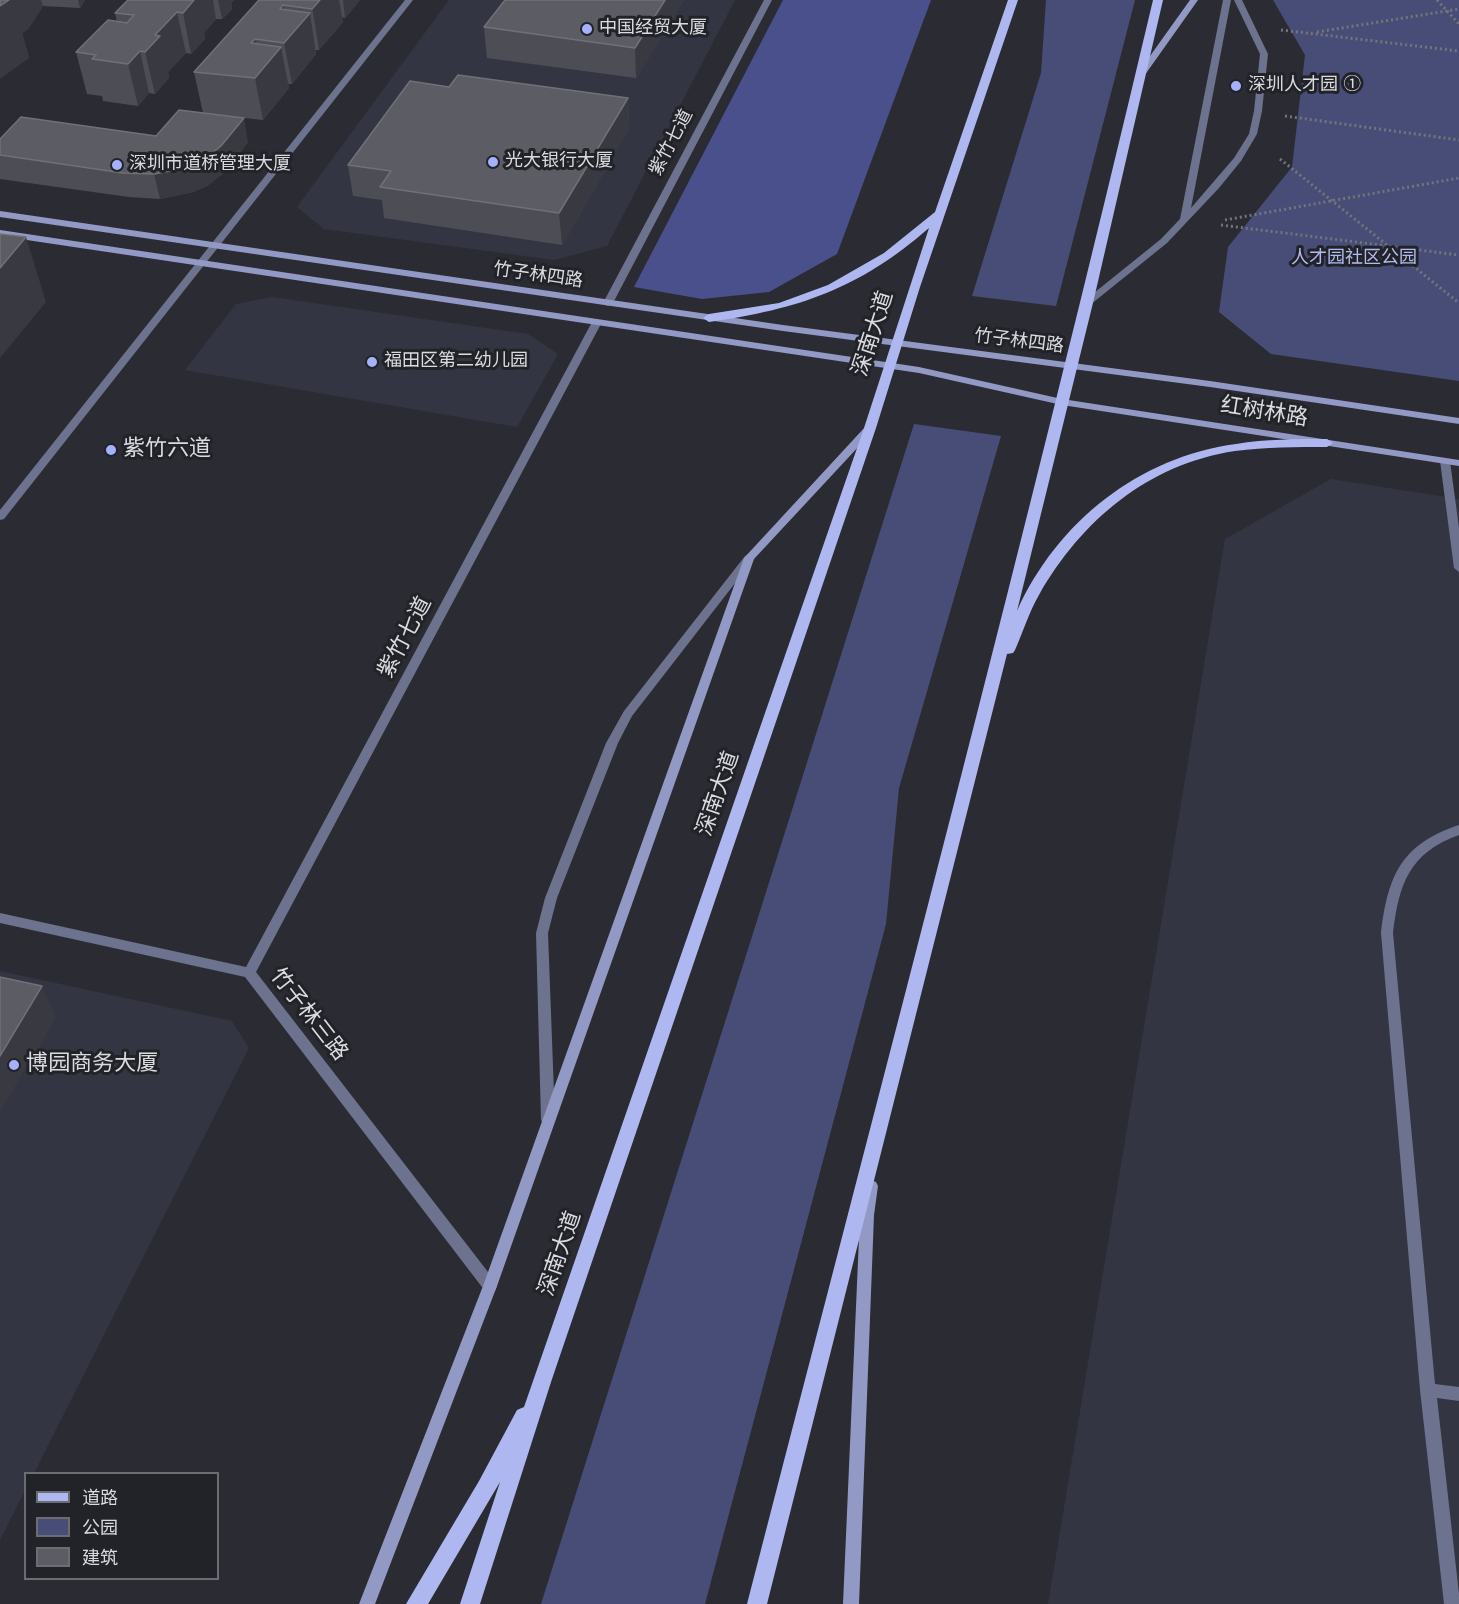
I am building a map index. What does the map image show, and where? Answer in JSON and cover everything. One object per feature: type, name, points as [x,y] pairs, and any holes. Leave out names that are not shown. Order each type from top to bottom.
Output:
[{"type":"main road","name":"深南大道","points":[[470,1604],[543,1379],[870,428],[896,343],[1013,0]]},
{"type":"main road","points":[[757,1604],[990,694],[1087,303],[1158,0]]},
{"type":"main road","points":[[710,318],[780,306],[819,294],[879,262],[910,239],[940,212]]},
{"type":"main road","points":[[990,694],[1031,597],[1049,567],[1087,523],[1125,490],[1163,467],[1204,452],[1259,443],[1327,443]]},
{"type":"main road","points":[[416,1604],[486,1488],[543,1379]]},
{"type":"street","points":[[0,517],[409,0]]},
{"type":"street","name":"紫竹七道","points":[[608,303],[768,0]]},
{"type":"street","points":[[1138,78],[1194,0]]},
{"type":"street","points":[[1184,221],[1227,0]]},
{"type":"street","points":[[1087,303],[1164,241],[1184,221],[1238,159],[1253,134],[1258,111],[1264,54],[1238,0]]},
{"type":"street","name":"竹子林四路","points":[[0,214],[710,318],[1071,366]]},
{"type":"street","name":"竹子林四路","points":[[0,233],[889,366],[1062,402]]},
{"type":"street","name":"紫竹七道","points":[[249,973],[597,322]]},
{"type":"street","name":"红树林路","points":[[1071,366],[1459,421]]},
{"type":"street","name":"红树林路","points":[[1062,402],[1459,463]]},
{"type":"street","points":[[549,1122],[542,933],[551,898],[612,744],[628,714],[749,558],[870,428]]},
{"type":"street","points":[[1445,461],[1459,568]]},
{"type":"street","points":[[367,1604],[490,1286],[749,558]]},
{"type":"street","points":[[1452,1604],[1428,1390],[1387,933],[1390,899],[1401,874],[1416,852],[1442,835],[1459,830]]},
{"type":"street","name":"竹子林三路","points":[[0,918],[249,973],[490,1286]]},
{"type":"street","points":[[851,1604],[867,1215],[876,1136]]},
{"type":"street","points":[[1428,1390],[1459,1394]]},
{"type":"path","points":[[1437,0],[1459,24]]},
{"type":"path","points":[[1310,33],[1459,9]]},
{"type":"path","points":[[1280,30],[1459,51]]},
{"type":"path","points":[[1285,117],[1459,140]]},
{"type":"path","points":[[1280,159],[1459,303]]},
{"type":"path","points":[[1225,220],[1459,178]]},
{"type":"path","points":[[1221,225],[1459,255]]},
{"type":"shaded area","points":[[449,0],[735,0],[607,246],[554,260],[324,229],[297,207]]},
{"type":"shaded area","points":[[783,0],[931,0],[837,254],[769,292],[702,299],[634,287]]},
{"type":"shaded area","name":"福田区第二幼儿园","points":[[272,297],[528,334],[558,354],[517,427],[185,370],[236,304]]},
{"type":"shaded area","points":[[1331,479],[1459,499],[1459,1604],[1048,1604],[1225,539]]},
{"type":"shaded area","points":[[0,971],[232,1021],[249,1048],[35,1472],[24,1472],[24,1492],[0,1540]]},
{"type":"green space","points":[[1046,0],[1135,0],[1056,306],[972,296],[1041,73]]},
{"type":"green space","name":"人才园社区公园","points":[[1273,0],[1459,0],[1459,381],[1271,354],[1219,312],[1228,247],[1292,167],[1305,55]]},
{"type":"green space","points":[[914,424],[1001,436],[899,788],[886,924],[705,1604],[541,1604]]},
{"type":"building","points":[[0,0],[9,0],[0,6]]},
{"type":"building","points":[[128,0],[194,0],[183,13],[177,12],[155,35],[160,36],[145,52],[140,51],[128,64],[92,59],[96,55],[76,52],[108,20],[127,23],[134,15],[115,13]]},
{"type":"building","points":[[259,0],[320,0],[312,9],[283,5],[280,9],[310,13],[284,43],[255,39],[251,43],[281,47],[255,78],[194,72]]},
{"type":"building","points":[[505,0],[665,0],[635,48],[484,27]]},
{"type":"building","name":"光大银行大厦","points":[[458,75],[628,98],[559,213],[380,187],[391,171],[348,165],[410,81],[449,87]]},
{"type":"building","points":[[179,110],[244,118],[221,146],[201,162],[187,168],[154,174],[123,173],[0,155],[0,139],[21,117],[156,136]]},
{"type":"building","points":[[0,234],[26,237],[0,268]]},
{"type":"building","points":[[0,977],[42,986],[0,1056]]},
{"type":"place","name":"中国经贸大厦","points":[[587,29]]},
{"type":"place","name":"深圳人才园 ①","points":[[1236,86]]},
{"type":"place","name":"光大银行大厦","points":[[493,162]]},
{"type":"place","name":"深圳市道桥管理大厦","points":[[117,165]]},
{"type":"place","name":"福田区第二幼儿园","points":[[372,362]]},
{"type":"place","name":"紫竹六道","points":[[111,450]]},
{"type":"place","name":"博园商务大厦","points":[[14,1065]]}]
